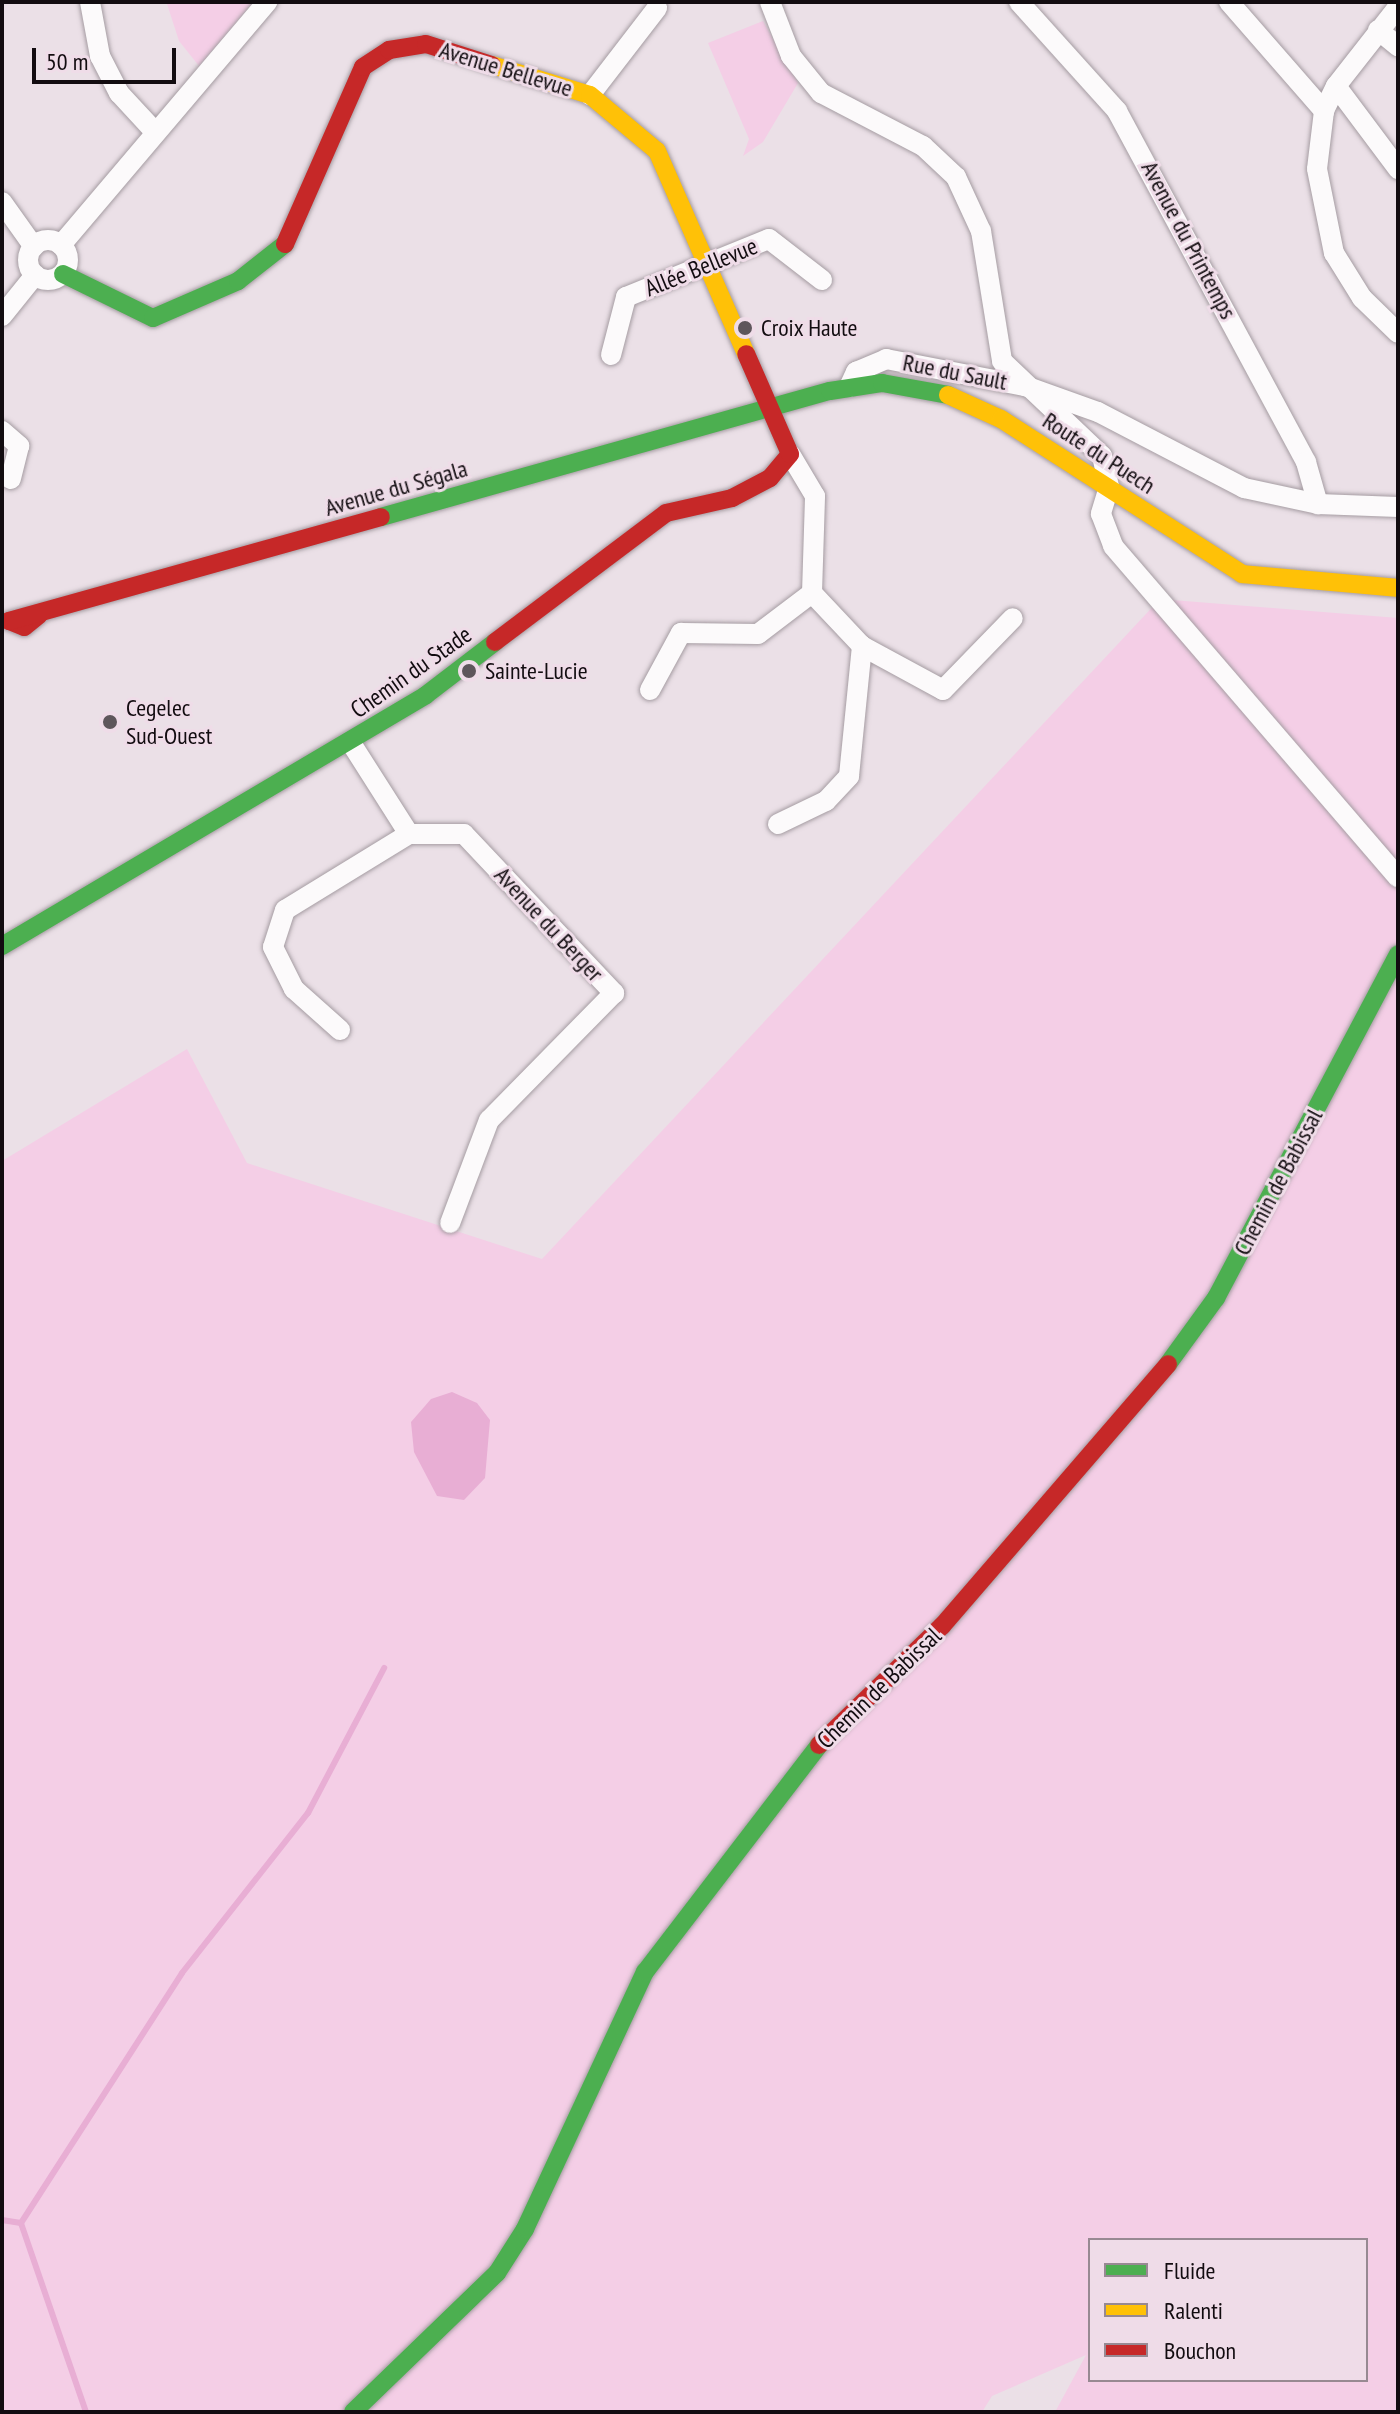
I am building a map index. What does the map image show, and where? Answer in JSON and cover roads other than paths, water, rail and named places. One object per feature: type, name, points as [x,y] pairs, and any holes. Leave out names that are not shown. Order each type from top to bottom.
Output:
[{"type":"street","points":[[90,2],[100,56],[119,93],[156,133]]},
{"type":"street","points":[[34,247],[61,245],[267,2]]},
{"type":"street","points":[[770,2],[791,56],[821,93],[923,146],[956,177],[981,231],[1002,361],[1102,456],[1109,487],[1101,514],[1113,546],[1398,877]]},
{"type":"street","name":"Avenue du Printemps","points":[[1019,2],[1089,73],[1124,123],[1306,462],[1318,504]]},
{"type":"street","points":[[1229,2],[1324,111]]},
{"type":"street","points":[[1398,7],[1336,86],[1324,111],[1317,169],[1334,253],[1362,298],[1398,333]]},
{"type":"street","points":[[590,95],[657,8]]},
{"type":"street","points":[[1378,30],[1398,46]]},
{"type":"street","name":"Avenue Bellevue","points":[[63,274],[153,318],[278,255],[298,225],[345,95],[363,67],[389,50],[426,44],[590,95],[657,151],[709,263],[768,409]]},
{"type":"street","points":[[1336,86],[1398,169]]},
{"type":"street","points":[[2,202],[34,247]]},
{"type":"street","name":"Allée Bellevue","points":[[611,355],[626,297],[769,239],[822,280]]},
{"type":"street","points":[[2,316],[35,275],[63,274],[68,262],[61,245]]},
{"type":"street","points":[[34,247],[29,264],[35,275]]},
{"type":"street","name":"Rue du Sault","points":[[849,387],[856,372],[886,359],[1025,386],[1098,412],[1244,488],[1318,504],[1398,507]]},
{"type":"street","name":"Route du Puech","points":[[768,409],[849,387],[913,385],[957,398],[1109,487],[1185,544],[1242,574],[1398,588]]},
{"type":"street","points":[[768,409],[815,496],[812,593],[862,646],[943,690],[1013,618]]},
{"type":"street","name":"Avenue du Ségala","points":[[6,622],[23,612],[39,615],[768,409]]},
{"type":"street","points":[[2,431],[19,446],[11,479]]},
{"type":"street","name":"Chemin du Stade","points":[[2,946],[351,743],[666,513],[732,498],[770,478],[790,454]]},
{"type":"street","points":[[650,690],[681,633],[758,634],[812,593]]},
{"type":"street","points":[[778,824],[826,801],[849,776],[862,646]]},
{"type":"street","points":[[340,1030],[294,989],[273,947],[285,910],[409,834],[351,743]]},
{"type":"street","name":"Avenue du Berger","points":[[409,834],[464,834],[614,993],[489,1120],[450,1223]]},
{"type":"street","name":"Chemin de Babissal","points":[[353,2412],[497,2273],[525,2229],[645,1972],[818,1746],[942,1626],[1124,1423],[1216,1298],[1398,954]]},
{"type":"waterway","points":[[86,2412],[21,2223],[182,1973],[308,1813],[384,1668]]},
{"type":"waterway","points":[[2,2220],[21,2223]]},
{"type":"place","name":"Croix Haute","points":[[745,328]]},
{"type":"place","name":"Sainte-Lucie","points":[[469,671]]},
{"type":"place","name":"Cegelec Sud-Ouest","points":[[110,722]]}]
